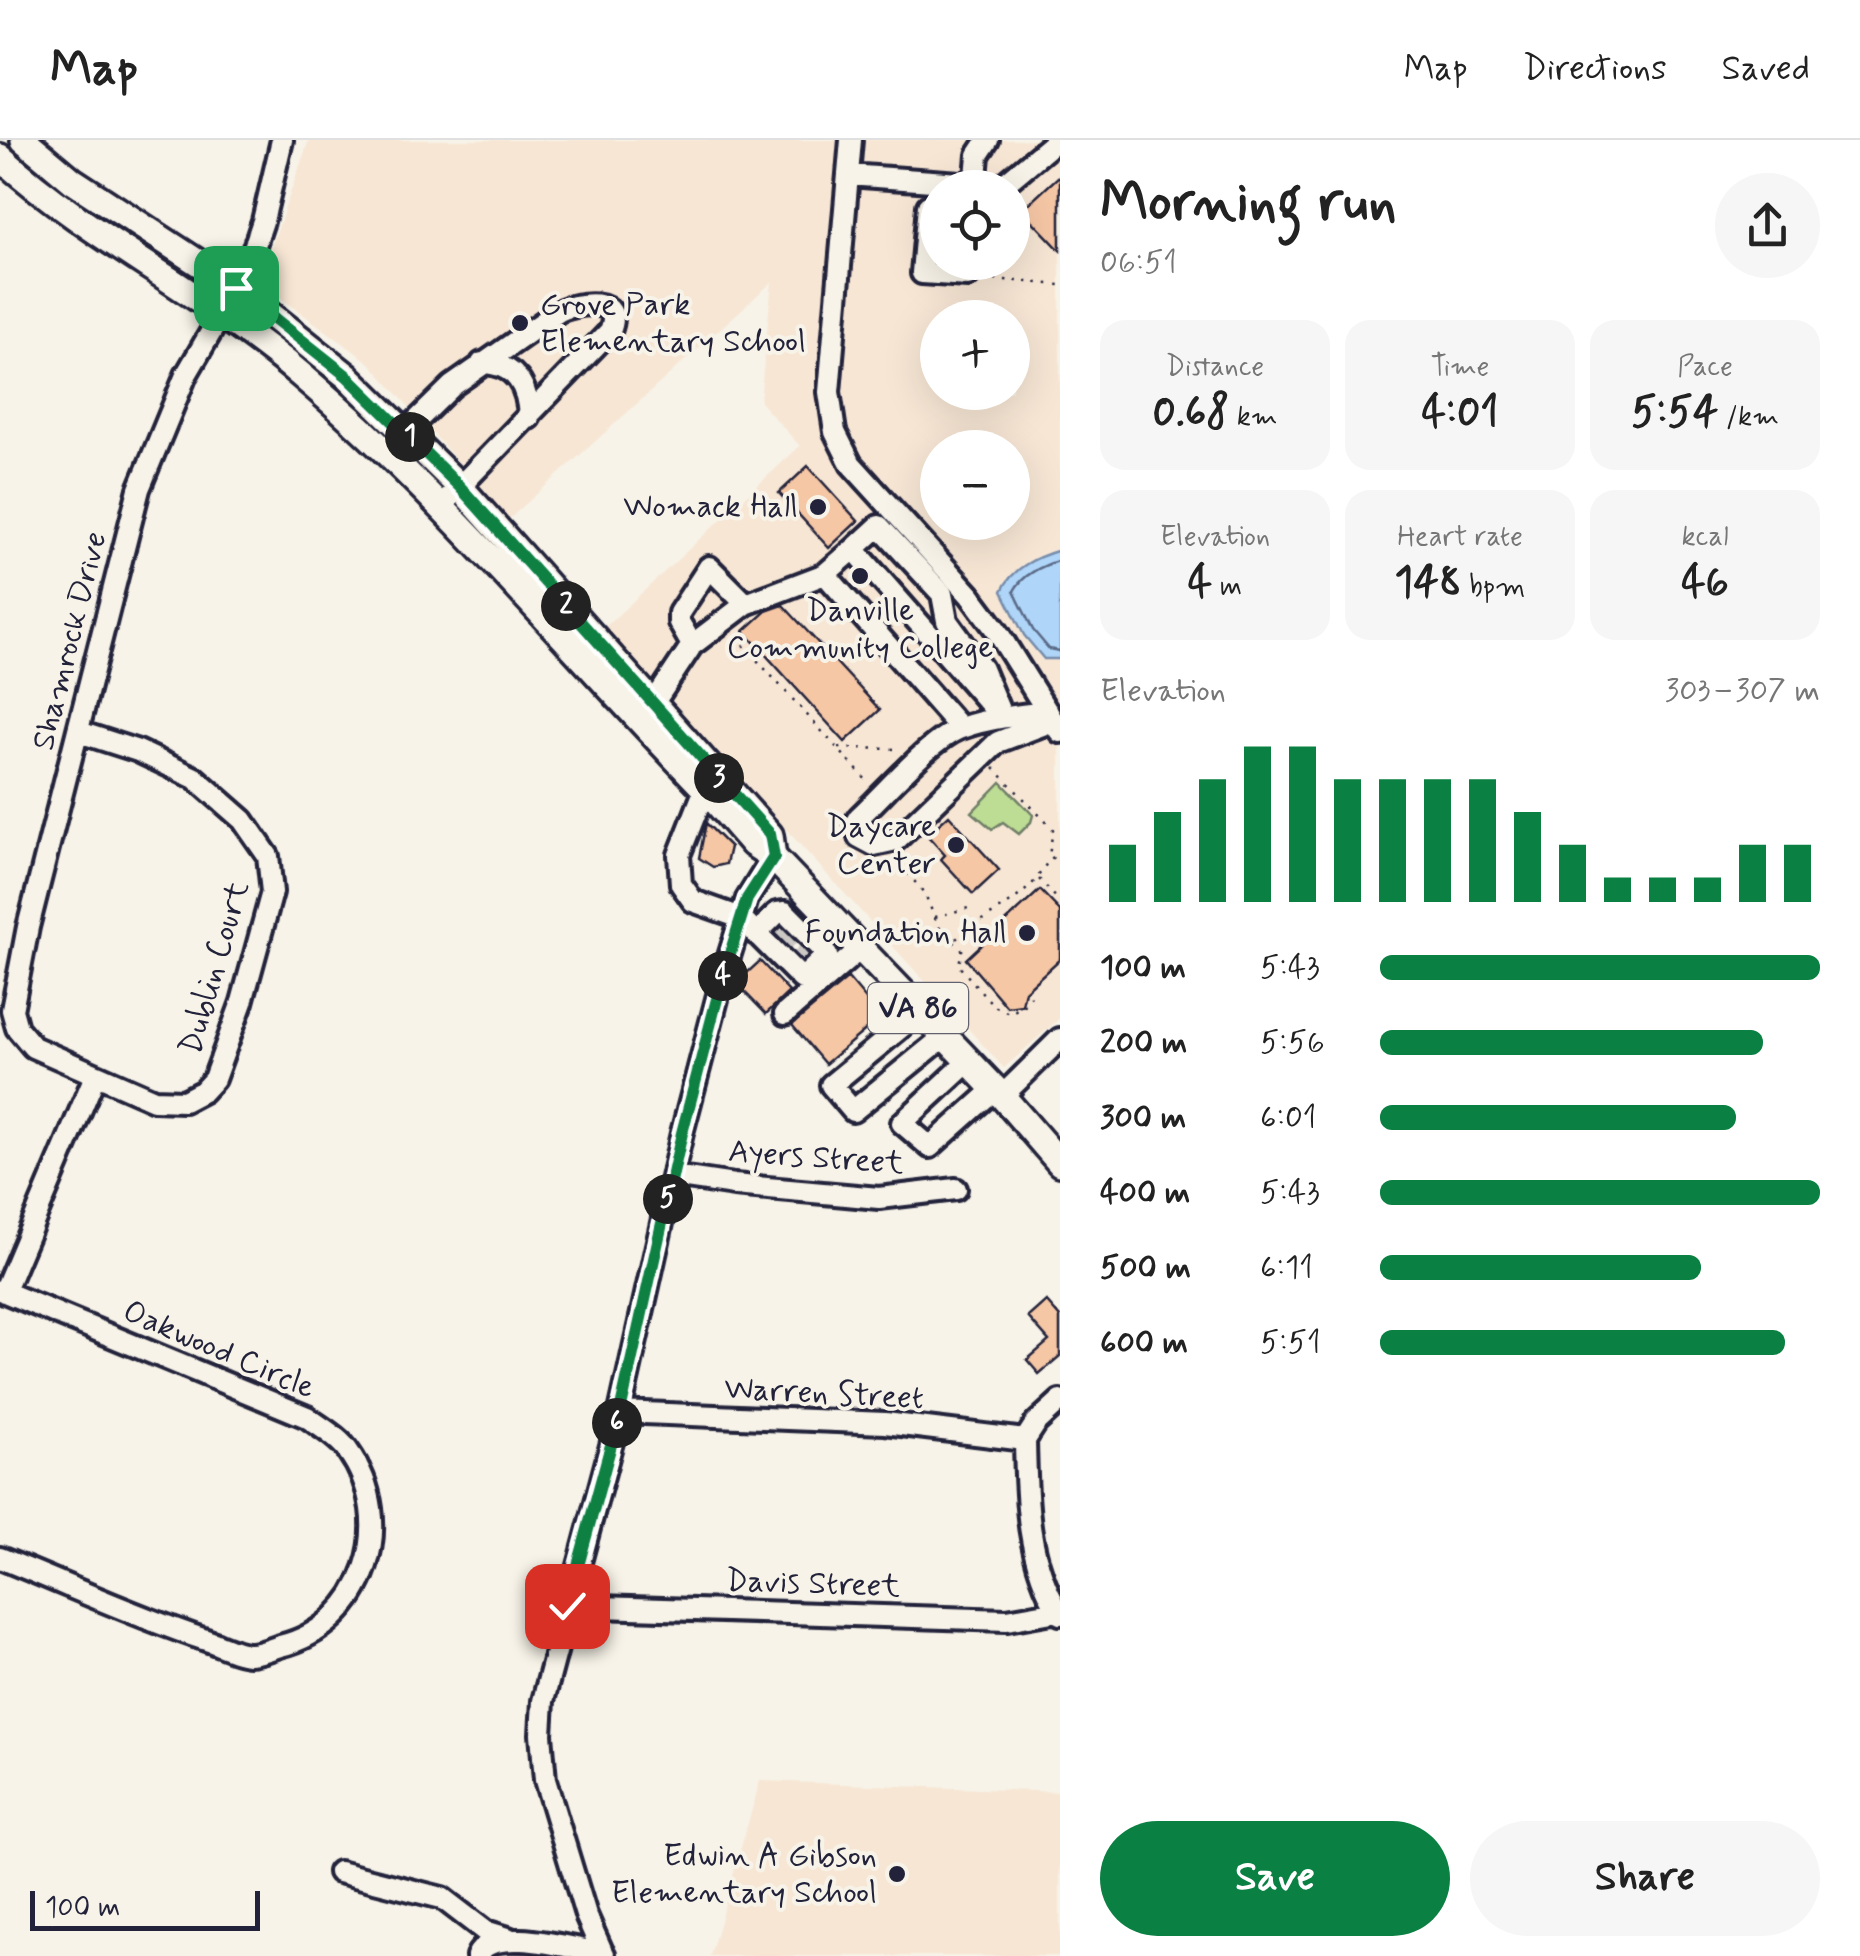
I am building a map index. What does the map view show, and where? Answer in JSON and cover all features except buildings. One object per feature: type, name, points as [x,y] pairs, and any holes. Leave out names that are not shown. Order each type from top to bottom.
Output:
[{"type":"main road","name":"VA 86","points":[[24,140],[73,181],[236,288],[313,346],[405,432],[460,487],[770,834],[774,857]]},
{"type":"main road","name":"VA 86","points":[[0,157],[70,216],[221,313],[299,373],[386,451],[705,788],[753,844],[774,857],[999,1092],[1060,1163]]},
{"type":"street","name":"Shamrock Drive","points":[[95,1076],[33,1046],[17,1028],[12,1010],[28,927],[139,489],[186,375],[255,248],[282,140]]},
{"type":"street","points":[[851,140],[829,392],[835,432],[852,464],[970,594],[1054,722]]},
{"type":"street","points":[[977,170],[978,155],[988,140]]},
{"type":"street","points":[[1021,170],[1057,140]]},
{"type":"street","points":[[848,175],[920,182]]},
{"type":"street","points":[[386,451],[452,386],[482,363],[575,304],[590,302],[603,306],[613,323],[610,331],[440,507]]},
{"type":"street","points":[[482,363],[498,364],[521,380],[528,398],[529,418]]},
{"type":"street","points":[[653,704],[692,645],[746,604],[824,574],[878,526],[942,594],[947,621],[982,669],[1002,718]]},
{"type":"street","points":[[854,549],[1002,718]]},
{"type":"street","points":[[692,645],[679,622],[679,614],[710,568],[746,604]]},
{"type":"street","points":[[824,574],[960,728]]},
{"type":"street","points":[[1002,718],[1054,722],[1007,737],[896,840],[884,845],[859,837],[856,822],[942,739],[960,728],[1002,718]]},
{"type":"street","name":"Dublin Court","points":[[78,732],[138,750],[195,778],[243,820],[268,856],[272,875],[264,926],[242,1002],[217,1072],[203,1091],[184,1101],[154,1100],[95,1076]]},
{"type":"street","points":[[705,788],[679,855],[681,884],[693,901],[741,918],[756,934],[797,946]]},
{"type":"street","points":[[604,1955],[586,1916],[544,1780],[544,1701],[620,1412],[711,1021],[741,918],[756,882],[774,857]]},
{"type":"street","points":[[756,934],[777,914],[785,912],[797,946]]},
{"type":"street","points":[[797,946],[832,918]]},
{"type":"street","points":[[785,1014],[861,948]]},
{"type":"street","points":[[920,1011],[831,1085],[854,1111],[945,1036]]},
{"type":"street","points":[[969,1061],[902,1123],[930,1147],[1060,1038]]},
{"type":"street","points":[[921,1056],[945,1083]]},
{"type":"street","points":[[2,1291],[95,1076]]},
{"type":"street","name":"Ayers Street","points":[[673,1176],[880,1198],[956,1189]]},
{"type":"street","name":"Oakwood Circle","points":[[0,1558],[249,1654],[293,1643],[322,1628],[341,1611],[360,1584],[375,1524],[364,1482],[347,1448],[307,1417],[2,1291]]},
{"type":"street","points":[[1059,1613],[1034,1562],[1026,1496],[1025,1440],[1060,1401]]},
{"type":"street","name":"Warren Street","points":[[620,1412],[885,1423],[1025,1440]]},
{"type":"street","name":"Davis Street","points":[[567,1606],[1007,1620],[1059,1613]]},
{"type":"street","points":[[339,1872],[442,1898],[485,1931],[604,1955]]},
{"type":"street","points":[[476,1956],[487,1943],[508,1938]]},
{"type":"path","points":[[996,280],[1060,286]]},
{"type":"path","points":[[732,632],[872,786],[888,789]]},
{"type":"path","points":[[838,748],[895,750],[910,746]]},
{"type":"path","points":[[954,942],[970,926],[1010,905],[1038,878],[1049,858],[1052,830],[1048,822],[983,756]]},
{"type":"path","points":[[884,845],[925,894],[938,926],[963,951],[958,965],[994,1006],[1010,1013],[1024,1006],[1032,996]]},
{"type":"path","points":[[1049,858],[1060,855]]},
{"type":"path","points":[[1038,878],[1060,902]]},
{"type":"path","points":[[934,917],[972,907]]},
{"type":"shaded area","name":"Danville Community College","points":[[309,140],[1060,140],[1060,1018],[1004,1068],[603,629],[800,446],[760,402],[772,282],[509,519],[370,363],[259,282]]},
{"type":"shaded area","name":"Edwin A Gibson Elementary School","points":[[760,1781],[1060,1792],[1060,1956],[710,1956]]},
{"type":"green space","points":[[1001,782],[1033,815],[1019,834],[1003,822],[992,829],[972,812]]},
{"type":"water","points":[[1060,550],[1060,659],[1044,659],[1024,635],[1002,591],[1026,564]]},
{"type":"tunnel","points":[[780,944],[793,933]]},
{"type":"tunnel","points":[[797,962],[810,950]]},
{"type":"place","name":"Grove Park Elementary School","points":[[520,323]]},
{"type":"place","name":"Womack Hall","points":[[818,507]]},
{"type":"place","name":"Danville Community College","points":[[860,576]]},
{"type":"place","name":"Daycare Center","points":[[956,845]]},
{"type":"place","name":"Foundation Hall","points":[[1027,933]]},
{"type":"place","name":"Edwin A Gibson Elementary School","points":[[897,1874]]},
{"type":"route","points":[[236,288],[347,376],[460,487],[770,834],[774,857],[747,899],[729,955],[682,1133],[620,1412],[567,1606]]}]
